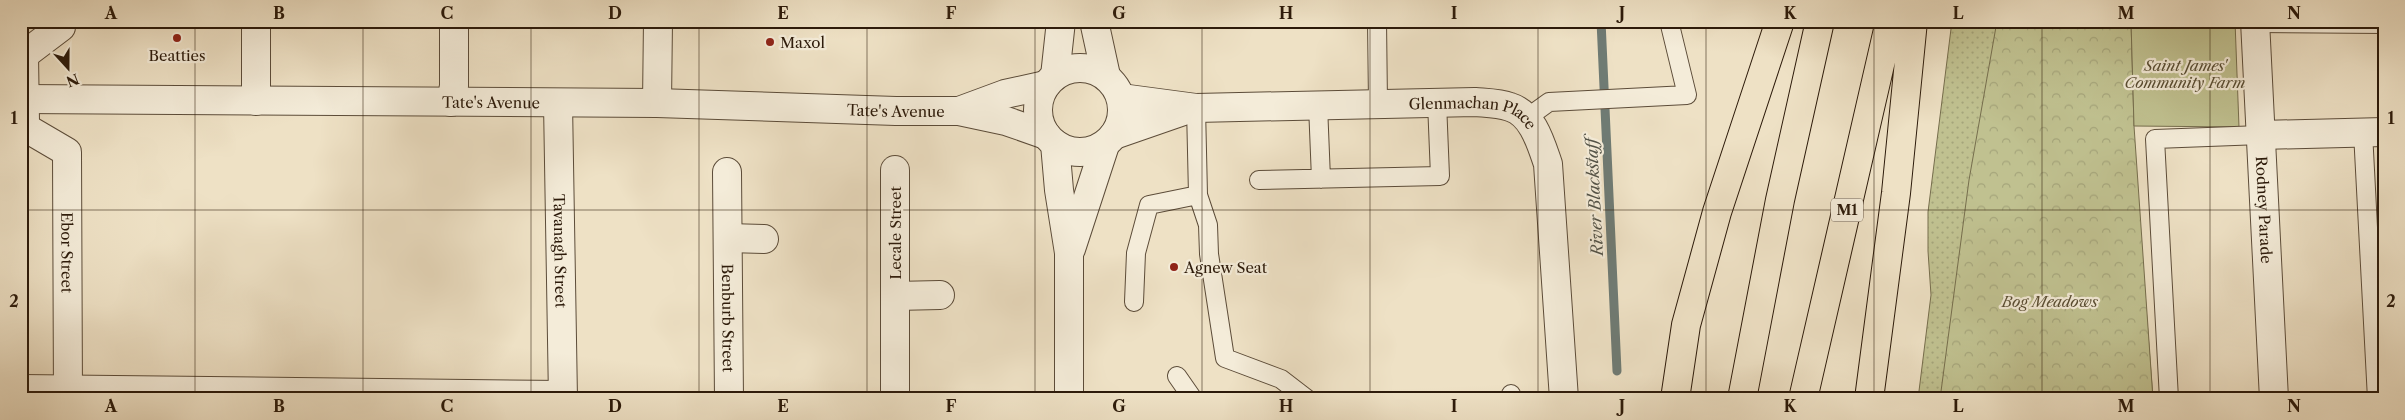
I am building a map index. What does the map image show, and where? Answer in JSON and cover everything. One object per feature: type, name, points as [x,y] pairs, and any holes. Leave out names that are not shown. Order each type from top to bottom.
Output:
[{"type":"highway","points":[[1675,399],[1686,325],[1717,212],[1780,21]]},
{"type":"highway","points":[[1742,399],[1780,200],[1820,21]]},
{"type":"highway","name":"M1","points":[[1804,399],[1890,21]]},
{"type":"highway","points":[[1869,399],[1896,193],[1913,21]]},
{"type":"street","points":[[24,130],[22,54],[61,27],[61,21]]},
{"type":"street","points":[[256,21],[256,101]]},
{"type":"street","points":[[451,102],[454,86],[454,21]]},
{"type":"street","points":[[657,104],[658,21]]},
{"type":"street","points":[[1051,81],[1061,21]]},
{"type":"street","points":[[1094,21],[1106,76]]},
{"type":"street","name":"Rodney Parade","points":[[2255,22],[2274,399]]},
{"type":"street","points":[[1069,253],[1109,140],[1120,124],[1123,111],[1121,98],[1115,86],[1106,76],[1094,70],[1080,68],[1067,70],[1051,81],[1040,97],[1038,110],[1040,123],[1051,140],[1069,253],[1069,399]]},
{"type":"street","name":"Tate's Avenue","points":[[958,111],[1005,94],[1051,81]]},
{"type":"street","points":[[1121,98],[1194,108]]},
{"type":"street","name":"Tate's Avenue","points":[[23,99],[657,104],[958,111],[1006,121],[1051,140]]},
{"type":"street","name":"Glenmachan Place","points":[[1194,108],[1475,102],[1512,107],[1527,118],[1538,136],[1548,164],[1564,399]]},
{"type":"street","name":"Tavanagh Street","points":[[558,103],[563,397]]},
{"type":"street","points":[[1051,140],[1067,150],[1080,152],[1093,150],[1109,140],[1194,108]]},
{"type":"street","name":"Ebor Street","points":[[24,130],[67,152],[68,394]]},
{"type":"street","points":[[2261,135],[2373,132]]},
{"type":"street","name":"Lecale Street","points":[[895,170],[895,399]]},
{"type":"street","name":"Benburb Street","points":[[727,172],[729,399]]},
{"type":"street","points":[[728,238],[764,239]]},
{"type":"street","name":"Lecale Street","points":[[895,296],[940,296]]},
{"type":"street","points":[[21,389],[68,394],[563,397]]},
{"type":"lane","points":[[1377,21],[1378,103]]},
{"type":"lane","points":[[1527,118],[1549,102],[1560,100],[1687,95],[1669,21]]},
{"type":"lane","points":[[2255,22],[2384,24]]},
{"type":"lane","points":[[1259,180],[1440,176],[1437,102]]},
{"type":"lane","points":[[1318,105],[1321,179]]},
{"type":"lane","points":[[1194,108],[1198,195],[1208,225],[1209,254],[1225,358],[1281,378],[1307,399]]},
{"type":"lane","points":[[2373,132],[2377,399]]},
{"type":"lane","points":[[2169,399],[2155,139],[2261,135]]},
{"type":"lane","points":[[1134,302],[1136,253],[1149,205],[1198,195]]},
{"type":"lane","points":[[1176,376],[1193,399]]},
{"type":"green space","name":"Bog Meadows","points":[[1952,21],[2130,21],[2132,124],[2153,399],[1918,399],[1931,295],[1928,212]]},
{"type":"green space","name":"Bog Meadows","points":[[1997,21],[2131,21],[2134,126],[2153,399],[1940,399],[1969,180]]},
{"type":"green space","name":"Saint James' Community Farm","points":[[2131,21],[2235,21],[2239,127],[2134,126]]},
{"type":"waterway","name":"River Blackstaff","points":[[1601,21],[1617,371]]},
{"type":"place","name":"Beatties","points":[[177,38]]},
{"type":"place","name":"Maxol","points":[[770,42]]},
{"type":"place","name":"Agnew Seat","points":[[1174,267]]}]
